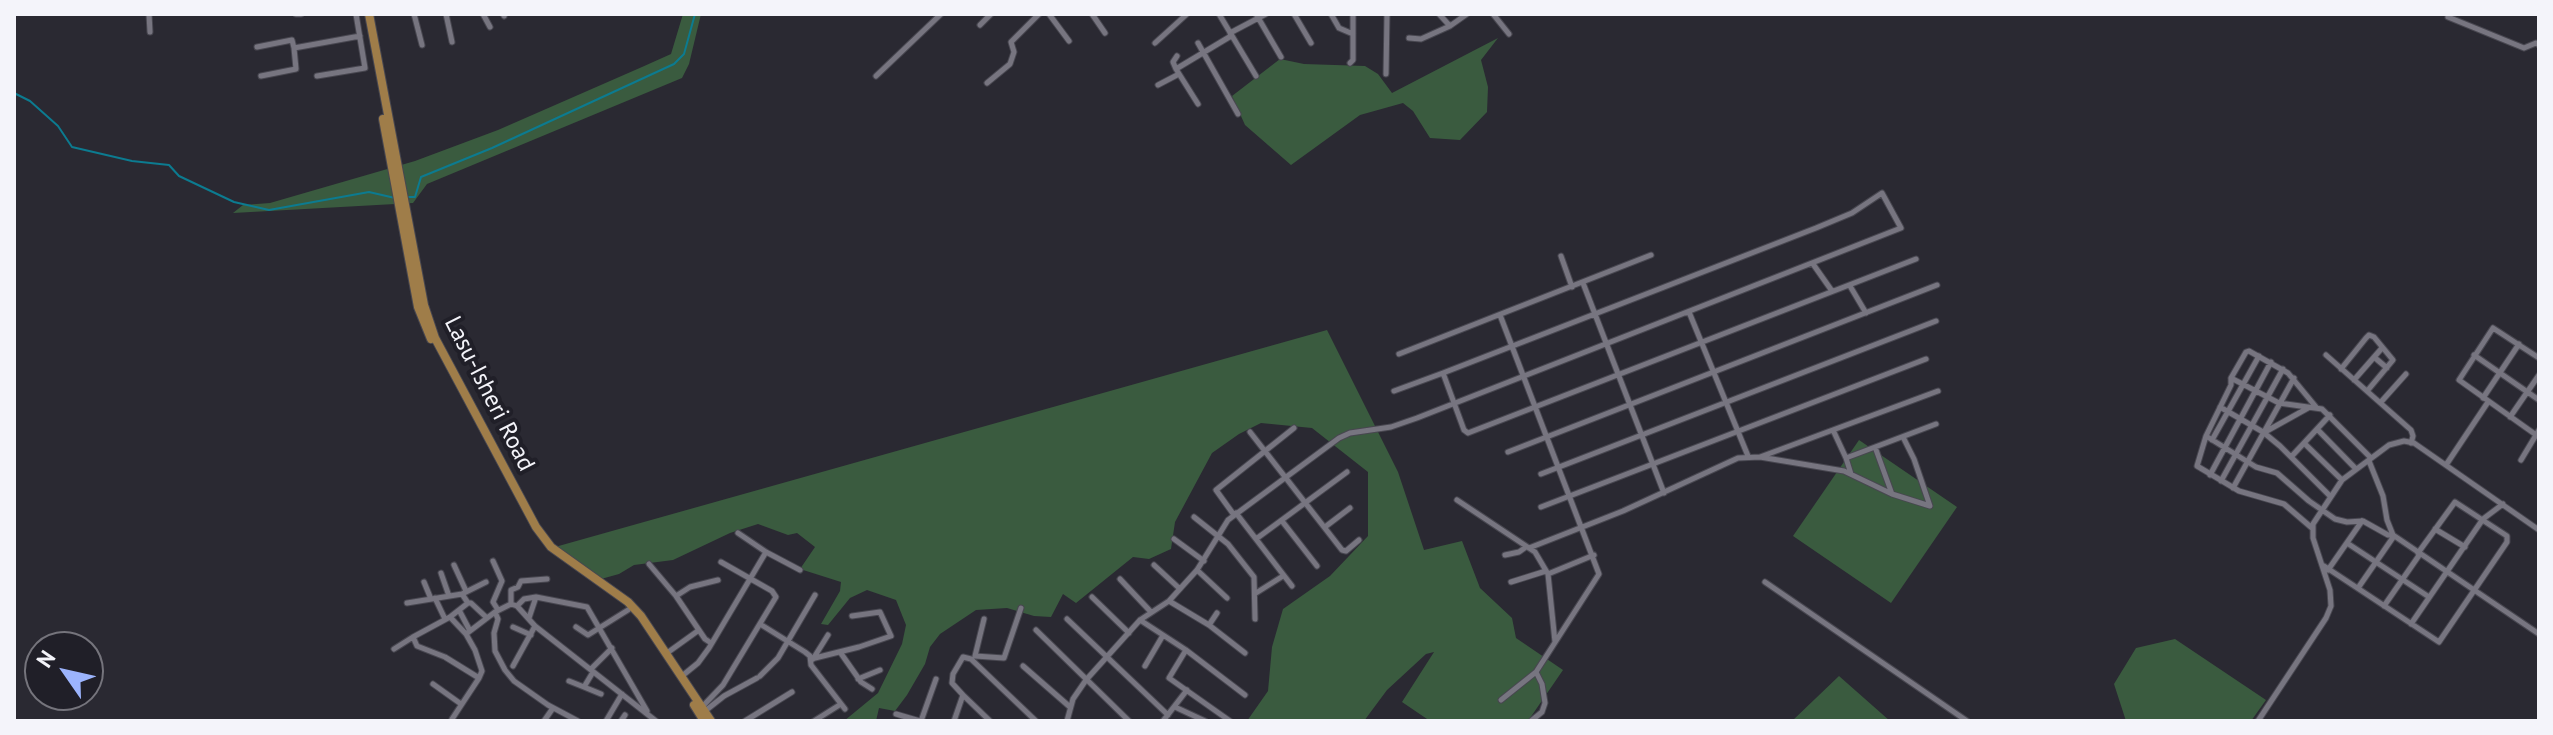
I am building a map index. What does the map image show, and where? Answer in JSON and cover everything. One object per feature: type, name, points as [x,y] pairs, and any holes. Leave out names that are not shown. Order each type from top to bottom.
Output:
[{"type":"main road","name":"Lasu-Isheri Road","points":[[367,14],[424,316],[535,534],[562,563],[600,586],[628,610],[651,639],[704,721]]},
{"type":"main road","name":"Lasu-Isheri Road","points":[[424,316],[536,527],[551,547],[628,602],[667,653],[711,721]]},
{"type":"street","points":[[149,14],[150,32]]},
{"type":"street","points":[[317,76],[365,68],[356,14]]},
{"type":"street","points":[[414,14],[422,45]]},
{"type":"street","points":[[446,14],[452,42]]},
{"type":"street","points":[[483,14],[490,27]]},
{"type":"street","points":[[876,76],[941,14]]},
{"type":"street","points":[[980,25],[991,14]]},
{"type":"street","points":[[987,83],[1010,64],[1014,52],[1011,42],[1039,14]]},
{"type":"street","points":[[1049,14],[1069,41]]},
{"type":"street","points":[[1092,14],[1105,33]]},
{"type":"street","points":[[1219,14],[1256,76]]},
{"type":"street","points":[[1158,85],[1257,16],[1266,14]]},
{"type":"street","points":[[1294,14],[1311,43]]},
{"type":"street","points":[[1331,14],[1339,28],[1353,34]]},
{"type":"street","points":[[1350,63],[1353,60],[1353,14]]},
{"type":"street","points":[[1386,74],[1387,14]]},
{"type":"street","points":[[1439,14],[1450,26]]},
{"type":"street","points":[[1409,38],[1420,39],[1450,26],[1467,14]]},
{"type":"street","points":[[1493,14],[1509,34]]},
{"type":"street","points":[[1155,43],[1183,15]]},
{"type":"street","points":[[1257,16],[1281,57]]},
{"type":"street","points":[[2448,17],[2524,48],[2536,43],[2539,45]]},
{"type":"street","points":[[294,48],[360,36]]},
{"type":"street","points":[[257,47],[292,40],[294,48],[296,69],[261,76]]},
{"type":"street","points":[[1198,43],[1238,114]]},
{"type":"street","points":[[1177,56],[1173,62],[1198,104]]},
{"type":"street","points":[[1067,721],[1076,693],[1086,680],[1140,620],[1169,601],[1180,589],[1204,561],[1218,535],[1235,514],[1309,458],[1350,433],[1391,427],[1901,228],[1882,193],[1852,213],[1394,391]]},
{"type":"street","points":[[1399,354],[1651,255]]},
{"type":"street","points":[[1561,256],[1572,287]]},
{"type":"street","points":[[1443,373],[1464,430],[1468,433],[1916,259]]},
{"type":"street","points":[[1813,264],[1832,291]]},
{"type":"street","points":[[1583,283],[1664,493]]},
{"type":"street","points":[[1508,452],[1937,285]]},
{"type":"street","points":[[1850,286],[1866,313]]},
{"type":"street","points":[[1653,325],[1689,312],[1735,431],[1748,456]]},
{"type":"street","points":[[1500,315],[1599,569],[1598,578],[1536,672],[1501,700]]},
{"type":"street","points":[[1541,474],[1936,321]]},
{"type":"street","points":[[2521,460],[2538,434],[2459,380],[2493,328],[2539,358]]},
{"type":"street","points":[[2341,369],[2369,335],[2382,343],[2393,360],[2368,390]]},
{"type":"street","points":[[2446,465],[2519,344]]},
{"type":"street","points":[[2354,380],[2383,348]]},
{"type":"street","points":[[2312,528],[2279,501],[2250,496],[2197,466],[2231,385],[2231,378],[2246,352],[2271,362],[2294,378],[2313,407]]},
{"type":"street","points":[[2326,355],[2411,430],[2411,443]]},
{"type":"street","points":[[2474,355],[2539,400]]},
{"type":"street","points":[[2209,438],[2228,412],[2259,356]]},
{"type":"street","points":[[2374,357],[2387,368]]},
{"type":"street","points":[[1541,507],[1926,359]]},
{"type":"street","points":[[2210,475],[2271,362]]},
{"type":"street","points":[[2221,481],[2283,369]]},
{"type":"street","points":[[2381,402],[2406,374]]},
{"type":"street","points":[[2510,417],[2539,375]]},
{"type":"street","points":[[2231,378],[2279,403],[2313,407],[2330,415],[2370,459],[2394,535],[2539,634]]},
{"type":"street","points":[[2233,488],[2294,378]]},
{"type":"street","points":[[1760,457],[1938,391]]},
{"type":"street","points":[[2220,407],[2263,432],[2330,496]]},
{"type":"street","points":[[2263,432],[2313,407]]},
{"type":"street","points":[[2291,457],[2330,415]]},
{"type":"street","points":[[1846,458],[1936,424]]},
{"type":"street","points":[[1292,586],[1216,490],[1294,428]]},
{"type":"street","points":[[2317,429],[2356,469]]},
{"type":"street","points":[[1833,430],[1851,474]]},
{"type":"street","points":[[1250,432],[1344,551],[1359,540]]},
{"type":"street","points":[[1505,555],[1583,527],[1748,456],[1851,474],[1892,494],[1931,505],[1903,437]]},
{"type":"street","points":[[2209,438],[2263,470],[2277,473],[2321,511],[2347,522],[2363,521],[2388,535],[2394,535]]},
{"type":"street","points":[[2304,443],[2342,480]]},
{"type":"street","points":[[2258,721],[2330,611],[2330,590],[2312,528],[2342,480],[2370,459],[2395,443],[2411,443],[2539,530]]},
{"type":"street","points":[[1875,447],[1892,494]]},
{"type":"street","points":[[1256,539],[1347,472]]},
{"type":"street","points":[[1457,500],[1537,554],[1547,572],[1555,643]]},
{"type":"street","points":[[2322,563],[2328,570],[2439,642],[2508,539],[2507,536],[2455,502],[2384,606]]},
{"type":"street","points":[[2411,624],[2483,519],[2503,504]]},
{"type":"street","points":[[1325,527],[1350,508]]},
{"type":"street","points":[[1194,517],[1235,550],[1249,568],[1256,593],[1255,619]]},
{"type":"street","points":[[1282,521],[1317,566]]},
{"type":"street","points":[[2328,570],[2363,521]]},
{"type":"street","points":[[2435,529],[2465,547]]},
{"type":"street","points":[[738,533],[800,570]]},
{"type":"street","points":[[2358,588],[2394,535]]},
{"type":"street","points":[[1174,539],[1204,561]]},
{"type":"street","points":[[2347,543],[2429,597]]},
{"type":"street","points":[[682,676],[698,663],[766,552]]},
{"type":"street","points":[[1511,582],[1594,555]]},
{"type":"street","points":[[493,561],[502,581],[493,602],[498,619],[494,633],[496,657],[514,681],[578,721]]},
{"type":"street","points":[[703,709],[718,692],[776,597],[772,591],[721,562]]},
{"type":"street","points":[[649,564],[711,643]]},
{"type":"street","points":[[454,565],[468,603],[487,618]]},
{"type":"street","points":[[1154,565],[1180,589]]},
{"type":"street","points":[[1197,570],[1227,598]]},
{"type":"street","points":[[441,573],[449,596]]},
{"type":"street","points":[[1256,593],[1283,576]]},
{"type":"street","points":[[547,579],[521,581],[518,587],[511,590],[514,605],[535,626],[656,721]]},
{"type":"street","points":[[1120,579],[1151,612]]},
{"type":"street","points":[[676,596],[694,586],[718,580]]},
{"type":"street","points":[[424,582],[448,618],[468,631]]},
{"type":"street","points":[[407,603],[464,593],[486,582]]},
{"type":"street","points":[[1765,582],[1967,721]]},
{"type":"street","points":[[703,709],[758,677],[772,665],[815,595]]},
{"type":"street","points":[[529,619],[536,597]]},
{"type":"street","points":[[468,631],[496,611],[524,599],[536,597],[584,605],[600,627],[649,715]]},
{"type":"street","points":[[1092,597],[1129,633]]},
{"type":"street","points":[[1169,601],[1209,625],[1245,653]]},
{"type":"street","points":[[394,649],[468,603]]},
{"type":"street","points":[[990,721],[952,683],[953,674],[961,658],[1004,658],[1021,608]]},
{"type":"street","points":[[452,719],[479,678],[481,667],[459,610]]},
{"type":"street","points":[[576,627],[587,635],[628,610]]},
{"type":"street","points":[[812,659],[891,636],[880,612],[852,616]]},
{"type":"street","points":[[1209,625],[1217,613]]},
{"type":"street","points":[[973,658],[984,619]]},
{"type":"street","points":[[1067,619],[1168,715]]},
{"type":"street","points":[[1140,620],[1245,695]]},
{"type":"street","points":[[760,624],[812,659]]},
{"type":"street","points":[[513,666],[535,626]]},
{"type":"street","points":[[513,627],[531,635]]},
{"type":"street","points":[[667,653],[699,630]]},
{"type":"street","points":[[1036,630],[1129,721]]},
{"type":"street","points":[[814,721],[843,707],[811,665],[828,635]]},
{"type":"street","points":[[413,637],[417,646],[445,657],[479,678]]},
{"type":"street","points":[[1145,666],[1162,637]]},
{"type":"street","points":[[584,687],[592,670],[612,648]]},
{"type":"street","points":[[1186,650],[1169,678],[1230,721]]},
{"type":"street","points":[[840,652],[858,679],[872,689]]},
{"type":"street","points":[[973,658],[1036,721]]},
{"type":"street","points":[[1023,666],[1070,707]]},
{"type":"street","points":[[858,679],[880,670]]},
{"type":"street","points":[[1531,721],[1542,712],[1545,703],[1542,684],[1536,672]]},
{"type":"street","points":[[896,714],[921,721],[936,679]]},
{"type":"street","points":[[569,681],[601,694]]},
{"type":"street","points":[[433,684],[461,704]]},
{"type":"street","points":[[1163,721],[1187,690]]},
{"type":"street","points":[[745,721],[792,692]]},
{"type":"street","points":[[606,721],[622,694]]},
{"type":"street","points":[[954,721],[963,695]]},
{"type":"street","points":[[1175,707],[1205,721]]},
{"type":"street","points":[[544,721],[553,708]]},
{"type":"street","points":[[1954,721],[1958,715]]},
{"type":"green space","points":[[683,14],[701,14],[689,64],[682,78],[427,184],[413,203],[233,213],[243,205],[270,203],[415,161],[498,130],[642,67],[671,54]]},
{"type":"green space","points":[[1498,38],[1481,60],[1488,87],[1487,112],[1460,140],[1430,138],[1413,111],[1403,103],[1360,115],[1291,165],[1245,125],[1232,96],[1280,59],[1304,64],[1365,66],[1378,74],[1392,93]]},
{"type":"green space","points":[[1327,330],[1398,472],[1424,550],[1462,541],[1480,588],[1512,618],[1516,638],[1563,670],[1528,721],[1430,721],[1402,702],[1434,652],[1426,654],[1387,690],[1364,721],[1247,721],[1268,691],[1272,647],[1283,609],[1330,576],[1368,536],[1368,472],[1312,428],[1261,423],[1212,453],[1175,522],[1171,549],[1149,559],[1133,557],[1076,603],[1063,594],[1051,617],[1034,616],[1007,608],[976,610],[940,634],[930,647],[925,664],[907,695],[895,711],[879,708],[876,721],[844,721],[878,693],[902,644],[906,625],[896,600],[867,590],[850,598],[828,625],[821,624],[840,591],[841,582],[800,569],[815,547],[797,533],[788,535],[758,524],[730,533],[673,560],[634,565],[619,574],[601,579],[555,547]]},
{"type":"green space","points":[[1859,440],[1957,507],[1891,603],[1793,536]]},
{"type":"green space","points":[[2175,639],[2266,700],[2251,721],[2126,721],[2114,684],[2136,648]]},
{"type":"green space","points":[[1839,676],[1890,721],[1792,721]]},
{"type":"waterway","points":[[406,197],[415,197],[421,177],[492,148],[674,64],[684,54],[695,14]]},
{"type":"waterway","points":[[14,93],[30,101],[58,126],[72,147],[132,161],[169,165],[179,176],[234,202],[269,210],[369,192],[395,198]]}]
